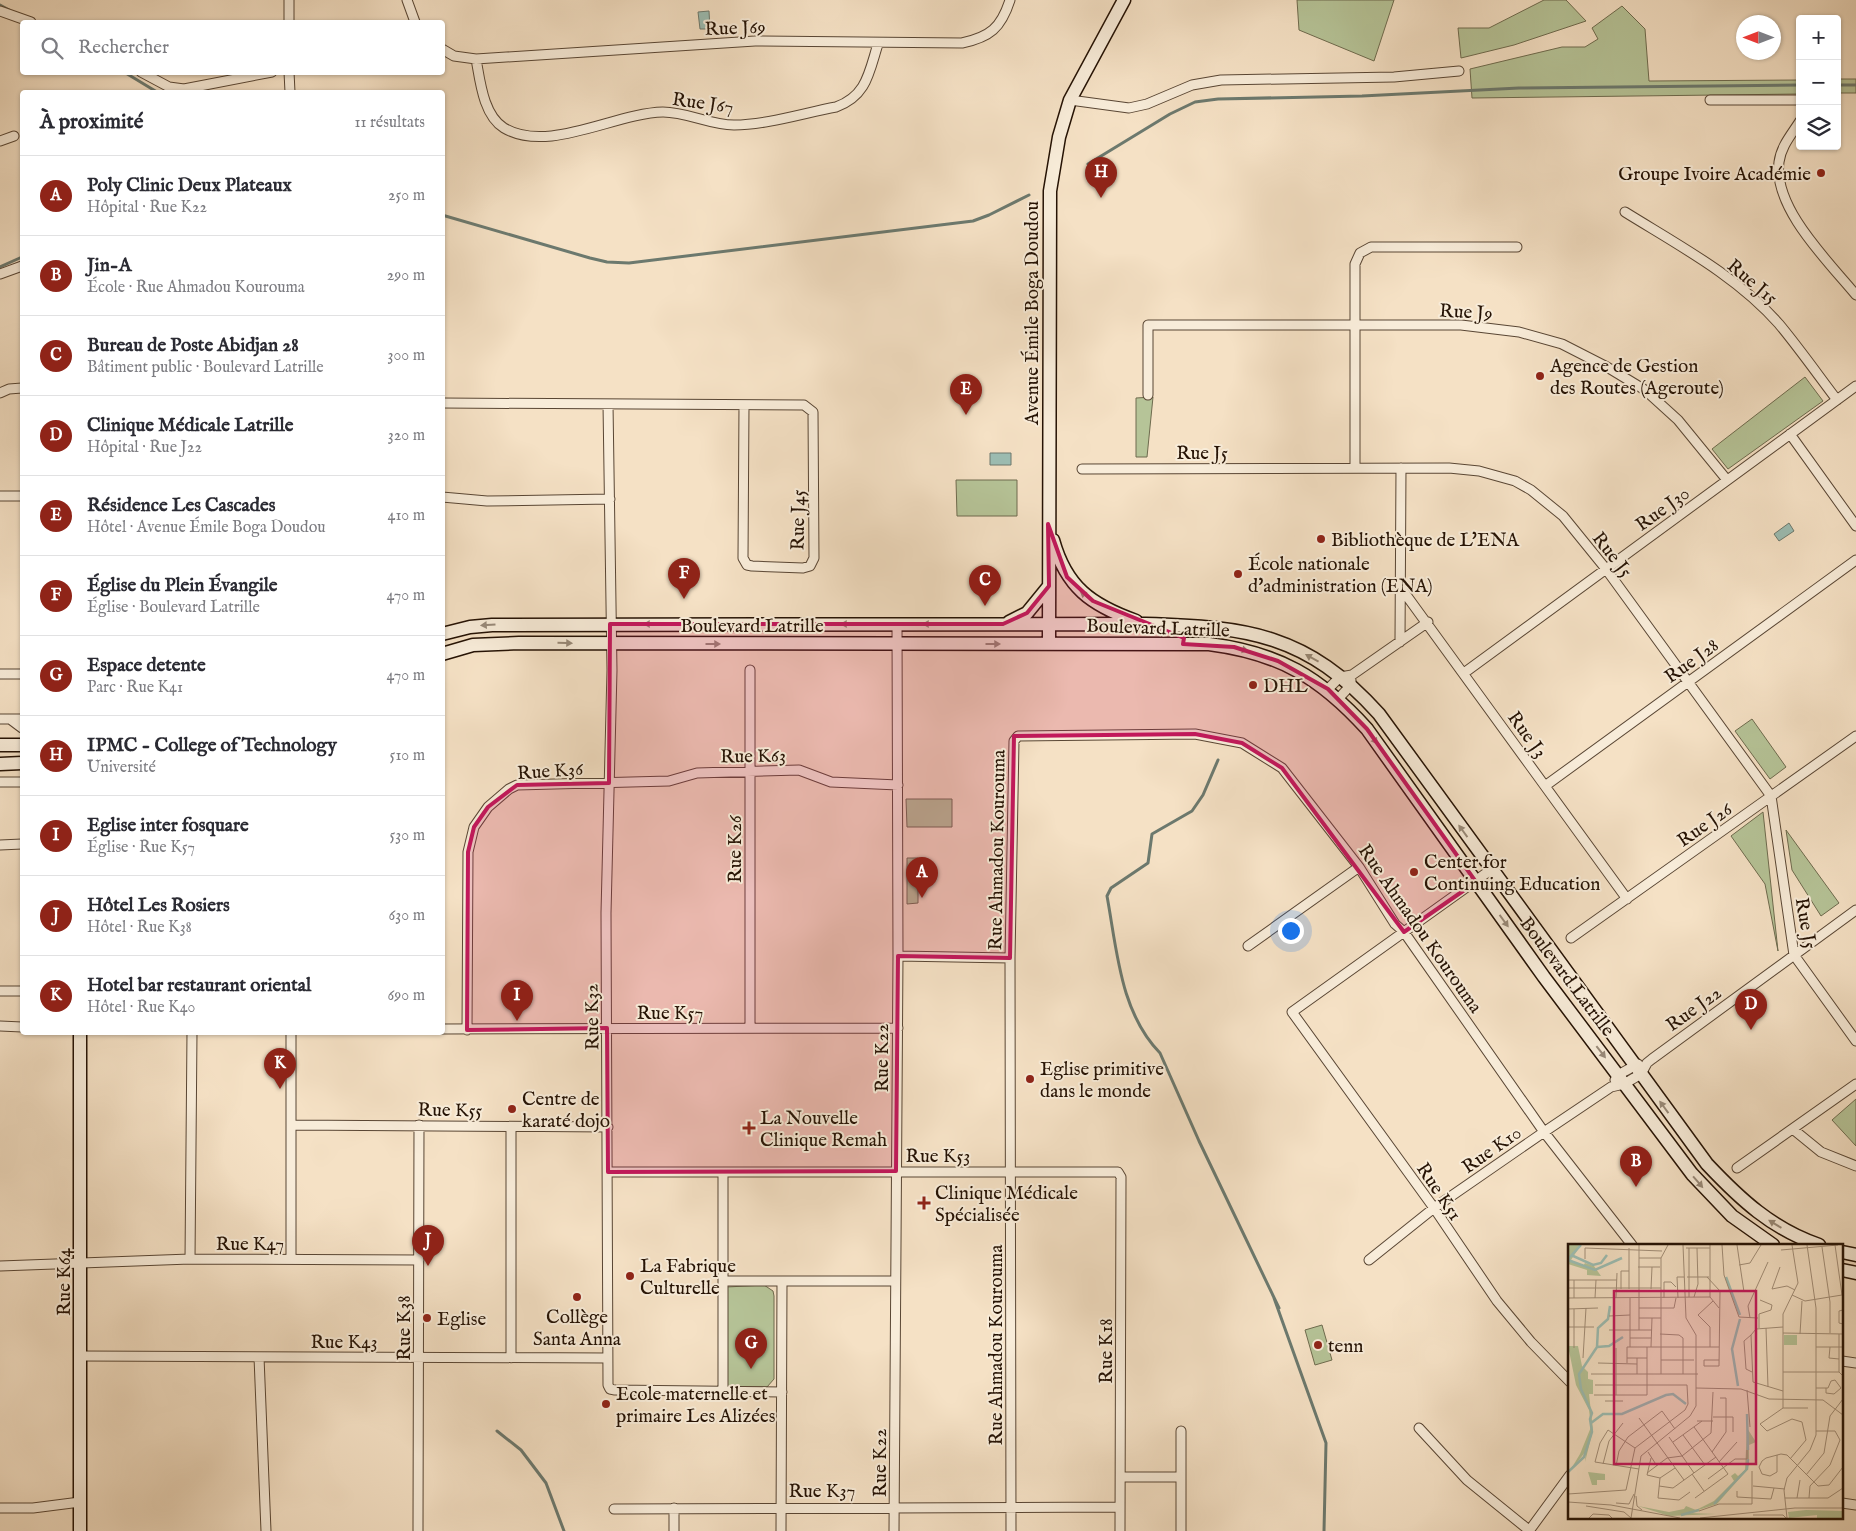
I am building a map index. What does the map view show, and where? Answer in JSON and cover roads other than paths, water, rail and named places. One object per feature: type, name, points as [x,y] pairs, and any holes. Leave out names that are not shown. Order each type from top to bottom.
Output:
[{"type":"main road","name":"Avenue Émile Boga Doudou","points":[[1049,644],[1050,191],[1059,137],[1070,100],[1124,0]]},
{"type":"main road","points":[[1048,524],[1059,561],[1078,590],[1109,611],[1145,624]]},
{"type":"main road","points":[[1003,624],[1027,613],[1049,586]]},
{"type":"main road","name":"Boulevard Latrille","points":[[445,633],[470,627],[492,625],[1145,624],[1199,625],[1248,631],[1296,649],[1348,679],[1379,714],[1492,869],[1641,1067],[1706,1164],[1743,1202],[1780,1228],[1798,1238],[1816,1244]]},
{"type":"main road","name":"Boulevard Latrille","points":[[445,653],[473,645],[492,644],[1209,644],[1234,647],[1294,668],[1328,690],[1367,729],[1476,882],[1692,1174],[1732,1216],[1772,1244]]},
{"type":"main road","points":[[0,745],[20,745]]},
{"type":"main road","points":[[0,764],[20,763]]},
{"type":"main road","name":"Rue K64","points":[[80,1035],[82,1356],[80,1531]]},
{"type":"street","points":[[289,0],[289,20]]},
{"type":"street","points":[[407,0],[414,20]]},
{"type":"street","name":"Rue J69","points":[[445,52],[454,56],[476,59],[755,41],[878,44],[962,43],[983,39],[996,28],[1010,0]]},
{"type":"street","points":[[0,11],[25,20]]},
{"type":"street","name":"Rue J67","points":[[476,59],[480,83],[489,111],[502,127],[521,136],[542,138],[664,112],[734,125],[836,107],[848,103],[858,95],[867,78],[878,44]]},
{"type":"street","points":[[1070,100],[1129,108],[1147,104],[1192,85],[1220,80],[1394,77],[1459,71]]},
{"type":"street","points":[[147,75],[169,87],[184,89],[256,75]]},
{"type":"street","points":[[289,75],[290,90]]},
{"type":"street","points":[[1710,100],[1796,100]]},
{"type":"street","points":[[1796,127],[1782,148],[1779,162],[1779,181],[1802,229],[1856,295]]},
{"type":"street","points":[[0,141],[14,136]]},
{"type":"street","name":"Rue J15","points":[[1625,212],[1695,256],[1738,286],[1778,323],[1837,400]]},
{"type":"street","points":[[1355,468],[1355,264],[1360,252],[1371,247],[1518,248]]},
{"type":"street","points":[[0,274],[20,267]]},
{"type":"street","name":"Rue J9","points":[[1148,395],[1148,326],[1461,325],[1519,332],[1562,344],[1608,367],[1645,390],[1678,420],[1727,480]]},
{"type":"street","name":"Rue J30","points":[[1464,673],[1856,386]]},
{"type":"street","points":[[0,393],[9,389],[20,388]]},
{"type":"street","name":"Rue J45","points":[[445,403],[804,405],[813,412],[814,558],[810,566],[803,568],[752,566],[747,565],[743,558],[744,405]]},
{"type":"street","name":"Rue K32","points":[[608,404],[611,644],[606,913],[608,1028],[608,1385],[610,1389],[724,1391]]},
{"type":"street","points":[[1790,434],[1856,526]]},
{"type":"street","points":[[1400,642],[1402,588],[1401,468]]},
{"type":"street","name":"Rue J5","points":[[1082,469],[1401,468],[1479,470],[1515,481],[1531,490],[1563,516],[1606,569],[1771,796],[1794,955],[1856,1041]]},
{"type":"street","points":[[0,496],[20,496]]},
{"type":"street","points":[[445,497],[487,501],[610,499]]},
{"type":"street","name":"Rue J28","points":[[1545,786],[1856,560]]},
{"type":"street","name":"Rue J3","points":[[1402,588],[1627,899]]},
{"type":"street","points":[[1328,690],[1348,679],[1428,622]]},
{"type":"street","name":"Rue K22","points":[[894,1531],[898,1028],[897,624]]},
{"type":"street","name":"Rue K26","points":[[750,670],[750,1028]]},
{"type":"street","points":[[0,674],[20,674]]},
{"type":"street","points":[[1338,699],[1348,679]]},
{"type":"street","points":[[5,719],[20,719]]},
{"type":"street","points":[[5,719],[20,727]]},
{"type":"street","name":"Rue Ahmadou Kourouma","points":[[1011,1531],[1010,958],[1014,742],[1018,736],[1195,734],[1242,743],[1282,768],[1359,867],[1395,924],[1404,932],[1544,1132],[1631,1244]]},
{"type":"street","name":"Rue J26","points":[[1571,938],[1856,736]]},
{"type":"street","name":"Rue K63","points":[[609,783],[670,781],[697,773],[799,770],[831,782],[898,785]]},
{"type":"street","points":[[0,782],[20,782]]},
{"type":"street","name":"Rue K36","points":[[467,1030],[468,852],[474,827],[488,807],[517,785],[609,783]]},
{"type":"street","points":[[0,845],[20,844]]},
{"type":"street","points":[[1248,946],[1359,867]]},
{"type":"street","points":[[1404,932],[1492,869]]},
{"type":"street","name":"Rue J22","points":[[1611,1087],[1856,910]]},
{"type":"street","name":"Rue K51","points":[[1404,932],[1292,1012],[1434,1208],[1497,1301],[1568,1380]]},
{"type":"street","points":[[898,956],[1010,958]]},
{"type":"street","points":[[0,991],[20,991]]},
{"type":"street","points":[[0,1026],[20,1027]]},
{"type":"street","name":"Rue K57","points":[[445,1029],[898,1028]]},
{"type":"street","points":[[190,1259],[192,1035]]},
{"type":"street","points":[[291,1035],[291,1259]]},
{"type":"street","points":[[1736,1168],[1794,1130],[1856,1084]]},
{"type":"street","name":"Rue K10","points":[[1369,1260],[1434,1208],[1611,1087]]},
{"type":"street","name":"Rue K55","points":[[291,1124],[608,1126]]},
{"type":"street","name":"Rue K38","points":[[418,1531],[419,1125]]},
{"type":"street","points":[[511,1126],[511,1358]]},
{"type":"street","points":[[1794,1130],[1820,1152],[1856,1166]]},
{"type":"street","name":"Rue K53","points":[[608,1172],[1118,1172]]},
{"type":"street","points":[[723,1172],[724,1391],[782,1392]]},
{"type":"street","name":"Rue K18","points":[[1118,1172],[1121,1176],[1120,1531]]},
{"type":"street","name":"Rue K47","points":[[0,1266],[190,1259],[419,1260]]},
{"type":"street","points":[[724,1281],[895,1281]]},
{"type":"street","points":[[782,1282],[782,1531]]},
{"type":"street","name":"Rue K43","points":[[82,1356],[607,1358]]},
{"type":"street","points":[[260,1357],[266,1531]]},
{"type":"street","points":[[1419,1428],[1467,1480],[1530,1531],[1568,1479]]},
{"type":"street","points":[[1181,1431],[1181,1531]]},
{"type":"street","points":[[1121,1477],[1180,1477]]},
{"type":"street","points":[[0,1508],[33,1508],[80,1502]]},
{"type":"street","name":"Rue K37","points":[[614,1509],[782,1506],[1120,1507]]},
{"type":"street","points":[[674,1508],[674,1531]]},
{"type":"water","points":[[709,11],[710,29],[700,29],[698,12]]},
{"type":"water","points":[[990,453],[1011,453],[1011,465],[990,465]]},
{"type":"water","points":[[1789,523],[1794,531],[1779,541],[1774,534]]},
{"type":"waterway","points":[[0,5],[9,10]]},
{"type":"waterway","points":[[129,75],[154,90]]},
{"type":"waterway","points":[[1088,164],[1170,114],[1195,102],[1218,99],[1362,96],[1519,88],[1796,85]]},
{"type":"waterway","points":[[1841,85],[1856,85]]},
{"type":"waterway","points":[[445,216],[590,258],[607,262],[629,263],[973,221],[1029,195]]},
{"type":"waterway","points":[[0,267],[20,258]]},
{"type":"waterway","points":[[1218,760],[1203,795],[1192,811],[1152,834],[1148,863],[1111,888],[1107,896],[1122,979],[1128,1000],[1136,1019],[1160,1053],[1199,1141],[1279,1308],[1274,1298],[1326,1443],[1324,1531]]},
{"type":"waterway","points":[[497,1431],[521,1450],[546,1483],[564,1531]]},
{"type":"place","name":"Groupe Ivoire Académie","points":[[1821,173]]},
{"type":"place","name":"IPMC - College of Technology","points":[[1101,198]]},
{"type":"place","name":"Agence de Gestion des Routes (Ageroute)","points":[[1540,376]]},
{"type":"place","name":"Résidence Les Cascades","points":[[966,415]]},
{"type":"place","name":"Bibliothèque de L'ENA","points":[[1321,539]]},
{"type":"place","name":"École nationale d'administration (ENA)","points":[[1238,574]]},
{"type":"place","name":"Église du Plein Évangile","points":[[684,599]]},
{"type":"place","name":"Bureau de Poste Abidjan 28","points":[[985,606]]},
{"type":"place","name":"DHL","points":[[1253,685]]},
{"type":"place","name":"Center for Continuing Education","points":[[1414,872]]},
{"type":"place","name":"Poly Clinic Deux Plateaux","points":[[922,898]]},
{"type":"place","name":"Eglise inter fosquare","points":[[517,1021]]},
{"type":"place","name":"Clinique Médicale Latrille","points":[[1751,1030]]},
{"type":"place","name":"Eglise primitive dans le monde","points":[[1030,1079]]},
{"type":"place","name":"Hotel bar restaurant oriental","points":[[280,1089]]},
{"type":"place","name":"Centre de karaté dojo","points":[[512,1109]]},
{"type":"place","name":"La Nouvelle Clinique Remah","points":[[749,1128]]},
{"type":"place","name":"Jin-A","points":[[1636,1187]]},
{"type":"place","name":"Clinique Médicale Spécialisée","points":[[924,1203]]},
{"type":"place","name":"Hôtel Les Rosiers","points":[[428,1266]]},
{"type":"place","name":"La Fabrique Culturelle","points":[[630,1276]]},
{"type":"place","name":"Collège Santa Anna","points":[[577,1297]]},
{"type":"place","name":"Eglise","points":[[427,1318]]},
{"type":"place","name":"tenn","points":[[1318,1345]]},
{"type":"place","name":"Espace detente","points":[[751,1369]]},
{"type":"place","name":"Ecole maternelle et primaire Les Alizées","points":[[606,1404]]}]
